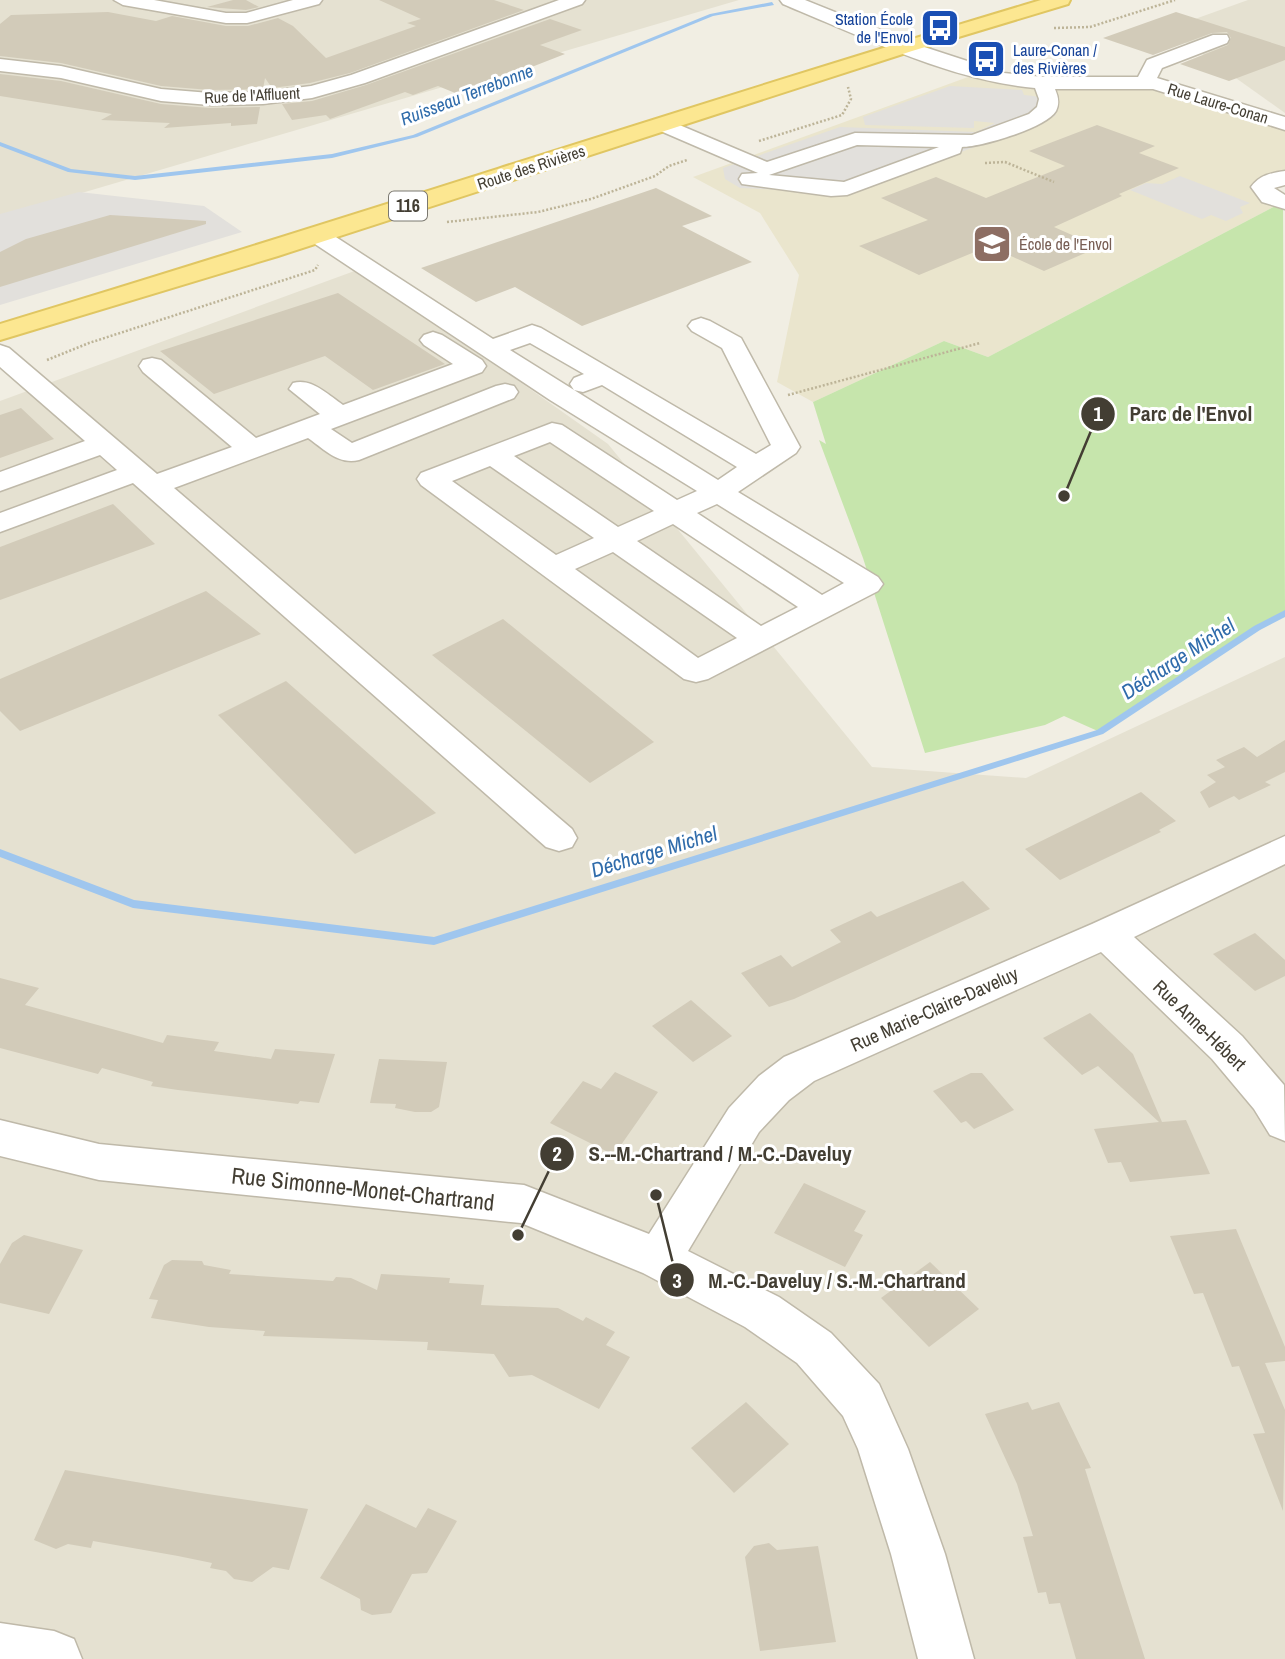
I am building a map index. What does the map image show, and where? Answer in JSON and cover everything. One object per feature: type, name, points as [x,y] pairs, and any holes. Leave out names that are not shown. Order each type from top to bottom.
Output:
[{"type":"main road","name":"Route des Rivières","points":[[0,332],[329,244],[663,125],[1061,0]]},
{"type":"street","points":[[124,0],[226,18],[247,18],[313,0]]},
{"type":"street","name":"Rue Laure-Conan","points":[[789,0],[905,47],[1002,79],[1043,83],[1145,83],[1179,89],[1285,124]]},
{"type":"street","name":"Rue de l'Affluent","points":[[0,65],[61,72],[161,95],[210,99],[263,98],[313,92],[358,79],[563,2]]},
{"type":"street","points":[[1145,83],[1154,64],[1220,39]]},
{"type":"street","points":[[750,163],[747,177],[754,181],[848,188],[1036,118],[1047,109],[1049,99],[1043,83]]},
{"type":"street","points":[[663,125],[766,169],[856,139],[974,141]]},
{"type":"street","points":[[1285,178],[1267,182],[1262,187],[1270,197],[1285,202]]},
{"type":"street","points":[[329,244],[559,394],[867,584],[696,672],[431,479],[552,430],[820,607]]},
{"type":"street","points":[[0,523],[252,449],[472,366],[375,301],[387,282]]},
{"type":"street","points":[[553,568],[719,492],[786,447],[732,343],[701,326]]},
{"type":"street","points":[[490,349],[532,333],[756,466]]},
{"type":"street","points":[[0,354],[559,838]]},
{"type":"street","points":[[152,366],[252,449]]},
{"type":"street","points":[[559,394],[604,375]]},
{"type":"street","points":[[302,389],[340,416]]},
{"type":"street","points":[[311,427],[349,454],[505,392]]},
{"type":"street","points":[[0,482],[104,444]]},
{"type":"street","points":[[492,454],[759,639]]},
{"type":"street","name":"Rue Marie-Claire-Daveluy","points":[[659,1259],[744,1120],[774,1088],[799,1069],[1106,934],[1285,849]]},
{"type":"street","name":"Rue Anne-Hébert","points":[[1106,934],[1238,1059],[1271,1097],[1285,1123]]},
{"type":"street","name":"Rue Simonne-Monet-Chartrand","points":[[0,1138],[99,1162],[524,1204],[659,1259],[762,1312],[814,1348],[861,1400],[888,1462],[918,1555],[946,1659]]},
{"type":"street","points":[[0,1651],[54,1659]]},
{"type":"path","points":[[439,223],[538,212],[591,199],[655,176],[669,166],[842,115],[851,99],[848,84]]},
{"type":"path","points":[[1005,162],[1054,182]]},
{"type":"path","points":[[40,363],[89,343],[316,270],[329,244]]},
{"type":"path","points":[[783,396],[980,343]]},
{"type":"shaded area","points":[[0,0],[739,0],[0,217]]},
{"type":"shaded area","points":[[1248,0],[1285,0],[1285,113],[1167,29]]},
{"type":"shaded area","name":"École de l'Envol","points":[[979,73],[1011,80],[1139,83],[1285,124],[1285,178],[1267,182],[1283,202],[988,357],[944,341],[813,402],[777,382],[799,275],[760,213],[693,177]]},
{"type":"shaded area","points":[[950,86],[1022,90],[1024,95],[1059,106],[1055,116],[1034,125],[850,193],[740,188],[725,179],[723,168],[840,127],[976,132],[995,123],[974,121],[974,128],[865,125],[863,117]]},
{"type":"shaded area","points":[[1180,176],[1250,203],[1240,207],[1243,213],[1226,221],[1211,215],[1202,219],[1130,190],[1146,183],[1162,184]]},
{"type":"shaded area","points":[[79,192],[204,206],[242,232],[0,305],[0,214]]},
{"type":"shaded area","points":[[360,269],[608,444],[872,767],[1026,778],[1285,657],[1285,1659],[0,1659],[0,401]]},
{"type":"green space","points":[[1283,202],[1285,614],[1232,642],[1100,732],[1064,716],[1045,725],[925,753],[863,558],[819,440],[826,444],[813,402],[944,341],[988,357]]},
{"type":"building","points":[[233,0],[246,0],[259,7],[246,10],[207,7]]},
{"type":"building","points":[[379,0],[494,0],[524,10],[350,73],[310,83],[272,88],[265,78],[263,89],[210,90],[161,86],[61,63],[0,56],[0,24],[11,15],[108,12],[156,21],[172,16],[226,26],[248,26],[278,18],[293,26],[326,58],[416,26],[407,23],[421,19]]},
{"type":"building","points":[[1176,12],[1285,47],[1285,60],[1229,81],[1180,64],[1228,45],[1231,38],[1227,32],[1212,33],[1153,55],[1103,38]]},
{"type":"building","points":[[550,19],[582,30],[540,45],[565,54],[460,95],[438,86],[413,95],[405,92],[330,119],[326,115],[292,120],[282,104],[312,101],[366,85]]},
{"type":"building","points":[[0,74],[61,81],[161,104],[210,108],[260,107],[257,124],[231,126],[231,123],[164,128],[170,123],[101,120],[112,114],[0,96]]},
{"type":"building","points":[[1097,125],[1155,146],[1139,153],[1179,168],[1054,227],[1099,247],[1044,271],[989,246],[919,275],[859,246],[928,220],[881,198],[936,177],[986,198],[1065,166],[1029,151]]},
{"type":"building","points":[[656,188],[712,216],[682,226],[752,262],[582,326],[515,287],[476,302],[421,268]]},
{"type":"building","points":[[110,215],[206,221],[206,224],[0,287],[0,252],[26,239]]},
{"type":"building","points":[[338,293],[445,364],[373,390],[325,356],[214,394],[160,351]]},
{"type":"building","points":[[21,408],[54,439],[0,458],[0,415]]},
{"type":"building","points":[[113,504],[155,544],[0,600],[0,547]]},
{"type":"building","points":[[206,591],[261,634],[20,731],[0,711],[0,679]]},
{"type":"building","points":[[503,619],[654,742],[590,783],[432,655]]},
{"type":"building","points":[[286,681],[436,813],[355,854],[218,715]]},
{"type":"building","points":[[1285,740],[1285,772],[1265,782],[1271,785],[1239,800],[1234,796],[1209,808],[1200,792],[1216,782],[1207,775],[1225,767],[1216,760],[1244,747],[1257,757]]},
{"type":"building","points":[[1141,792],[1176,821],[1159,830],[1161,832],[1060,880],[1025,849]]},
{"type":"building","points":[[963,881],[990,909],[794,999],[769,1007],[741,973],[781,955],[792,967],[841,942],[830,930],[871,911],[877,917]]},
{"type":"building","points":[[1255,933],[1285,960],[1285,976],[1255,991],[1213,954]]},
{"type":"building","points":[[0,978],[39,988],[25,1005],[163,1043],[167,1035],[219,1042],[214,1051],[271,1059],[275,1049],[335,1054],[319,1103],[300,1101],[298,1104],[151,1086],[153,1082],[102,1068],[98,1074],[0,1048]]},
{"type":"building","points":[[691,1000],[732,1036],[693,1062],[652,1026]]},
{"type":"building","points":[[1090,1013],[1133,1054],[1162,1122],[1186,1120],[1210,1174],[1130,1182],[1121,1162],[1108,1163],[1094,1129],[1159,1122],[1098,1066],[1082,1075],[1043,1038]]},
{"type":"building","points":[[379,1059],[447,1062],[439,1107],[431,1112],[415,1112],[395,1108],[396,1104],[370,1103]]},
{"type":"building","points":[[615,1072],[658,1092],[614,1155],[550,1123],[583,1081],[601,1089]]},
{"type":"building","points":[[971,1073],[982,1073],[1014,1110],[974,1129],[966,1121],[961,1123],[933,1091]]},
{"type":"building","points":[[804,1183],[866,1211],[854,1231],[863,1235],[845,1267],[774,1233]]},
{"type":"building","points":[[1236,1229],[1285,1347],[1285,1361],[1265,1363],[1285,1410],[1283,1511],[1253,1434],[1265,1433],[1239,1366],[1232,1367],[1203,1293],[1194,1294],[1170,1236]]},
{"type":"building","points":[[24,1235],[83,1250],[49,1314],[0,1303],[0,1264],[12,1243]]},
{"type":"building","points":[[172,1260],[202,1261],[204,1265],[231,1270],[229,1274],[333,1281],[336,1277],[351,1278],[377,1290],[381,1274],[450,1278],[449,1283],[484,1285],[481,1305],[558,1308],[583,1321],[586,1317],[615,1332],[606,1345],[630,1357],[599,1409],[532,1375],[509,1377],[494,1354],[427,1350],[428,1342],[263,1336],[265,1331],[209,1327],[151,1318],[158,1300],[149,1299],[164,1265]]},
{"type":"building","points":[[930,1262],[979,1309],[929,1347],[881,1298]]},
{"type":"building","points":[[746,1402],[789,1444],[734,1493],[691,1448]]},
{"type":"building","points":[[1028,1402],[1032,1410],[1059,1402],[1091,1468],[1085,1469],[1145,1659],[1076,1659],[1060,1603],[1049,1604],[1046,1592],[1038,1593],[1023,1537],[1033,1536],[1017,1484],[985,1414]]},
{"type":"building","points":[[65,1470],[308,1509],[289,1570],[273,1567],[252,1582],[234,1579],[226,1571],[210,1568],[212,1563],[178,1556],[93,1541],[91,1548],[68,1544],[56,1549],[34,1540]]},
{"type":"building","points":[[366,1504],[416,1528],[428,1508],[457,1521],[427,1573],[412,1574],[391,1613],[372,1615],[361,1610],[360,1599],[320,1578]]},
{"type":"building","points":[[769,1543],[777,1550],[818,1546],[836,1642],[760,1651],[745,1557],[754,1546]]},
{"type":"waterway","name":"Ruisseau Terrebonne","points":[[0,144],[70,171],[135,178],[332,156],[415,136],[712,15],[772,4]]},
{"type":"waterway","name":"Décharge Michel","points":[[0,853],[133,904],[434,941],[1100,732],[1257,628],[1285,613]]},
{"type":"place","name":"Station École de l'Envol","points":[[940,28]]},
{"type":"place","name":"Laure-Conan / des Rivières","points":[[986,59]]},
{"type":"place","name":"École de l'Envol","points":[[992,244]]},
{"type":"place","name":"Parc de l'Envol","points":[[1064,496]]},
{"type":"place","name":"M.-C.-Daveluy / S.-M.-Chartrand","points":[[656,1195]]},
{"type":"place","name":"S.--M.-Chartrand / M.-C.-Daveluy","points":[[518,1235]]}]
